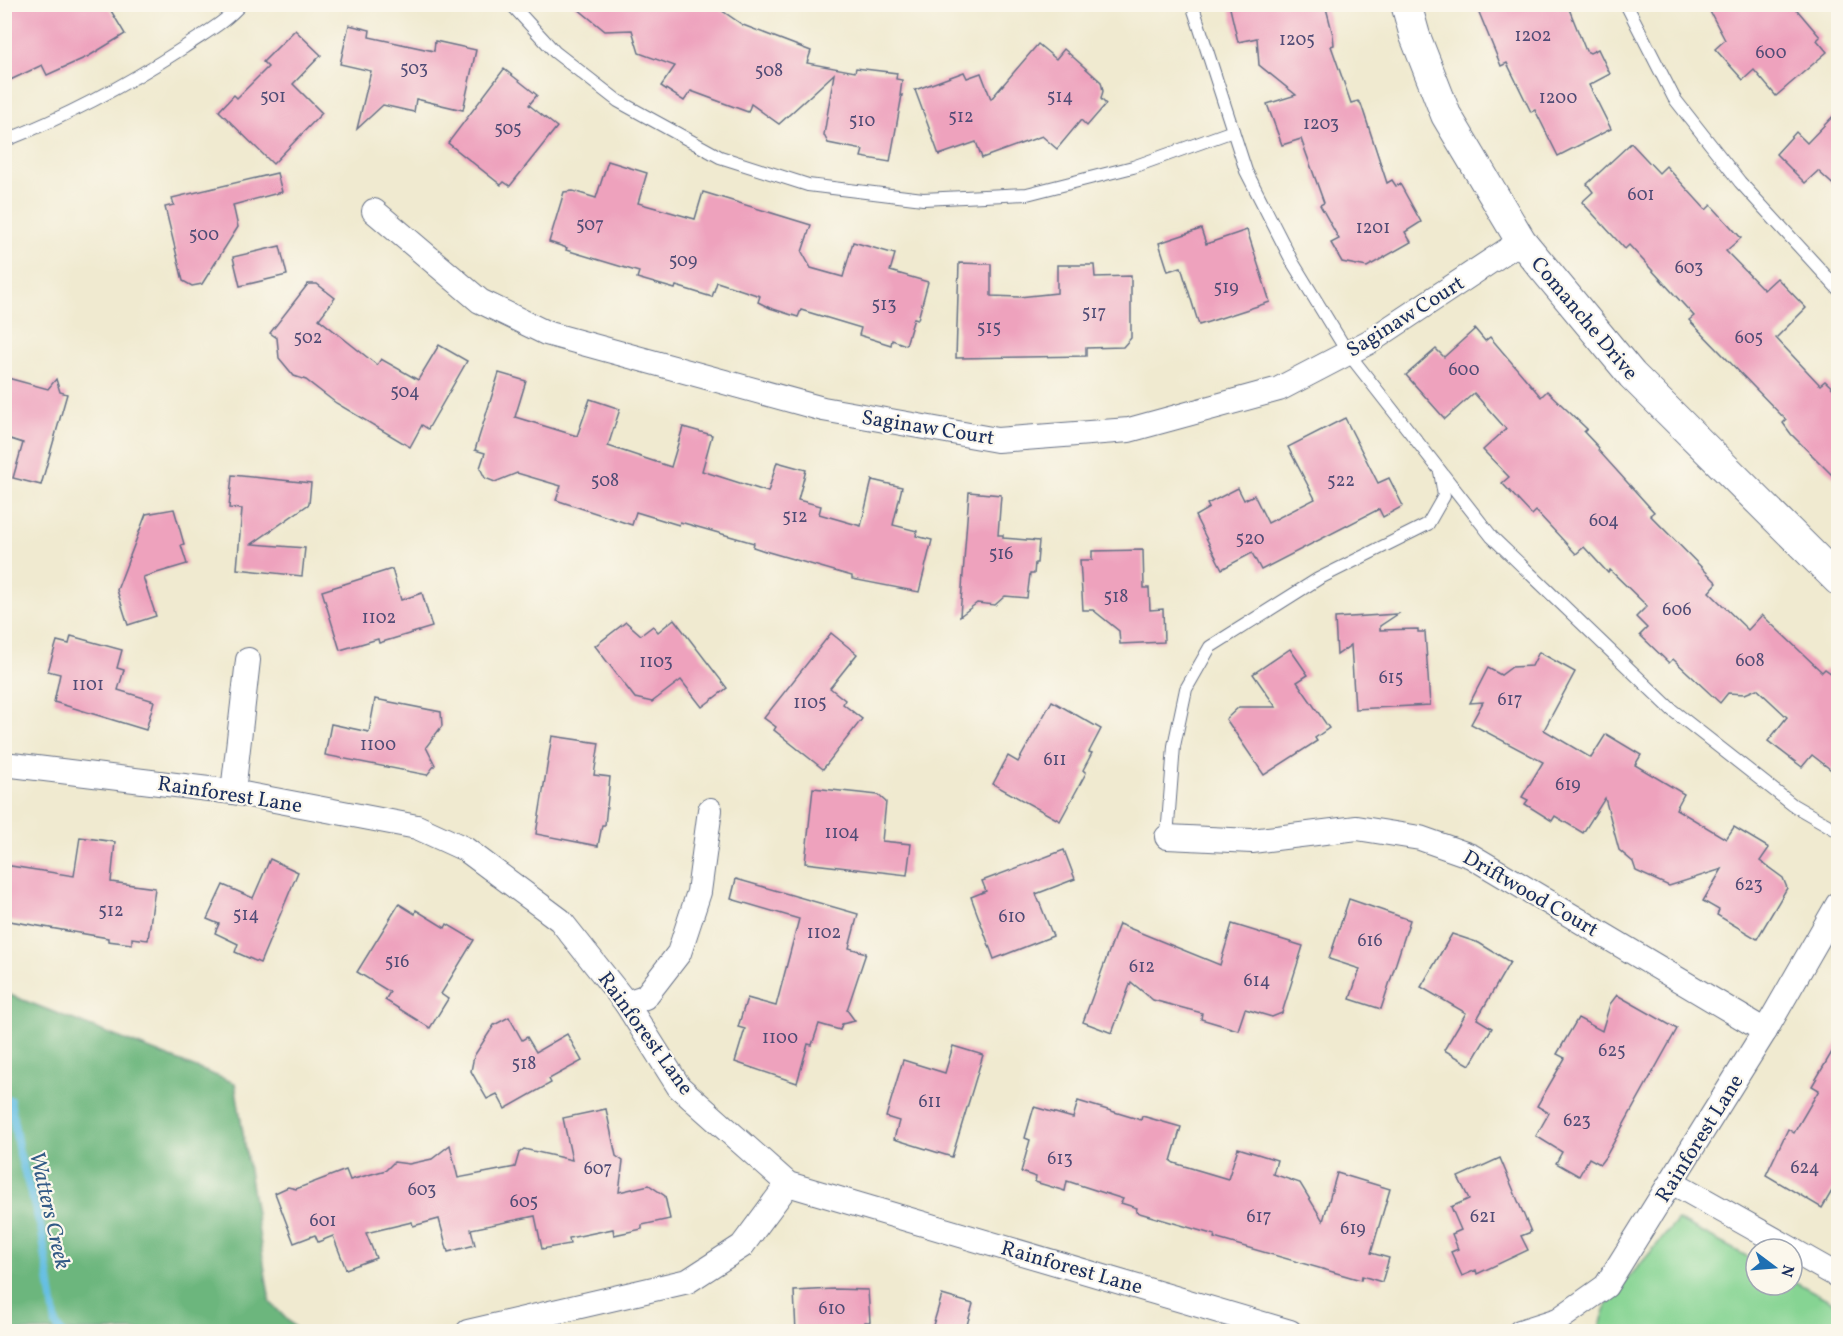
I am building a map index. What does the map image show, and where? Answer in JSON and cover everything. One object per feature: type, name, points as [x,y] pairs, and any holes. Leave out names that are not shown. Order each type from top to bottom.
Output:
[{"type":"street","name":"Comanche Drive","points":[[1406,4],[1415,36],[1446,115],[1521,241],[1632,375],[1839,580]]},
{"type":"street","name":"Saginaw Court","points":[[374,211],[480,301],[546,333],[823,409],[997,440],[1129,430],[1279,389],[1348,353],[1521,241]]},
{"type":"street","points":[[233,792],[248,660]]},
{"type":"street","name":"Rainforest Lane","points":[[4,764],[233,792],[417,827],[465,849],[560,920],[626,1003],[679,1087],[788,1184],[1290,1332]]},
{"type":"street","points":[[626,1003],[645,997],[679,953],[699,892],[710,810]]},
{"type":"street","name":"Driftwood Court","points":[[1167,837],[1252,841],[1357,828],[1420,838],[1471,856],[1764,1031]]},
{"type":"street","name":"Rainforest Lane","points":[[1520,1332],[1558,1320],[1606,1286],[1672,1182],[1839,904]]},
{"type":"street","points":[[1672,1182],[1770,1237]]},
{"type":"street","points":[[468,1332],[688,1281],[742,1246],[788,1184]]},
{"type":"street","points":[[1804,1256],[1839,1276]]},
{"type":"lane","points":[[4,141],[62,118],[149,70],[230,17],[242,4]]},
{"type":"lane","points":[[511,4],[555,52],[618,101],[720,157],[808,185],[923,199],[1027,194],[1133,167],[1233,131]]},
{"type":"lane","points":[[1192,4],[1246,171],[1293,263],[1348,353],[1492,537],[1671,710],[1793,805],[1839,831]]},
{"type":"lane","points":[[1626,4],[1674,98],[1740,182],[1839,289]]},
{"type":"lane","points":[[1167,837],[1174,746],[1186,689],[1210,647],[1318,579],[1428,524],[1444,496],[1440,470]]},
{"type":"green space","points":[[5,993],[235,1083],[270,1302],[298,1331],[5,1331]]},
{"type":"green space","points":[[1678,1220],[1744,1255],[1744,1297],[1804,1297],[1804,1287],[1838,1305],[1838,1331],[1598,1331],[1608,1302]]},
{"type":"building","points":[[4,4],[107,4],[125,34],[89,56],[47,75],[42,65],[4,83]]},
{"type":"building","points":[[572,4],[712,4],[743,25],[811,51],[807,63],[855,72],[856,68],[897,73],[896,79],[902,80],[900,96],[902,95],[890,162],[861,157],[863,150],[828,143],[824,135],[834,74],[779,124],[751,104],[748,112],[691,91],[684,101],[661,86],[675,66],[639,53],[632,30],[605,31]]},
{"type":"building","points":[[1229,4],[1325,4],[1333,35],[1334,45],[1331,46],[1351,103],[1358,101],[1361,104],[1387,183],[1392,180],[1396,186],[1400,184],[1421,222],[1405,232],[1411,242],[1367,267],[1342,262],[1331,243],[1339,239],[1320,205],[1324,203],[1301,139],[1282,145],[1267,104],[1296,95],[1259,65],[1257,38],[1238,42]]},
{"type":"building","points":[[1491,4],[1567,4],[1586,51],[1590,53],[1598,49],[1610,74],[1589,85],[1611,129],[1558,156],[1535,110],[1531,112],[1507,63],[1501,66],[1478,10]]},
{"type":"building","points":[[1706,4],[1792,4],[1820,37],[1817,40],[1827,52],[1776,96],[1754,70],[1743,80],[1715,49],[1725,40]]},
{"type":"building","points":[[349,25],[370,30],[369,37],[434,51],[435,41],[476,50],[463,110],[416,99],[414,112],[383,105],[357,129],[371,71],[340,64]]},
{"type":"building","points":[[295,30],[321,55],[293,84],[322,113],[273,164],[219,111],[234,95],[237,98],[268,67],[263,62]]},
{"type":"building","points":[[1038,44],[1056,59],[1064,49],[1101,82],[1103,91],[1101,99],[1106,104],[1087,126],[1081,120],[1057,149],[1042,136],[982,158],[976,142],[939,155],[915,90],[964,72],[967,78],[981,73],[991,99]]},
{"type":"building","points":[[504,69],[537,95],[529,105],[557,127],[510,186],[504,182],[501,185],[448,143]]},
{"type":"building","points":[[1839,110],[1839,190],[1818,171],[1805,183],[1776,154],[1796,132],[1807,143]]},
{"type":"building","points":[[1631,143],[1659,173],[1666,166],[1706,210],[1711,205],[1741,238],[1726,251],[1764,290],[1777,278],[1806,308],[1776,338],[1820,385],[1825,381],[1839,394],[1839,482],[1791,434],[1783,423],[1786,420],[1689,320],[1694,316],[1629,245],[1625,249],[1582,202],[1593,192],[1587,184]]},
{"type":"building","points":[[608,161],[647,173],[638,203],[695,219],[703,192],[811,225],[802,252],[811,268],[843,277],[853,242],[895,254],[890,271],[928,282],[918,319],[914,318],[906,345],[892,340],[891,345],[859,335],[861,328],[801,310],[798,317],[770,308],[758,302],[760,296],[717,282],[712,297],[676,286],[675,289],[637,278],[639,272],[566,250],[567,248],[549,242],[564,192],[573,191],[596,198]]},
{"type":"building","points":[[277,173],[282,192],[233,205],[238,227],[202,284],[192,286],[183,281],[165,207],[174,205],[172,198]]},
{"type":"building","points":[[1201,229],[1206,244],[1247,230],[1270,302],[1199,325],[1181,267],[1168,271],[1159,243]]},
{"type":"building","points":[[280,246],[287,275],[240,286],[233,257]]},
{"type":"building","points":[[959,263],[991,264],[991,296],[1019,297],[1057,293],[1057,265],[1094,265],[1095,277],[1131,276],[1131,338],[1123,347],[1086,348],[1086,356],[956,358]]},
{"type":"building","points":[[308,284],[317,284],[335,298],[319,319],[377,365],[381,359],[418,380],[439,345],[467,361],[428,429],[422,425],[410,447],[336,403],[306,380],[294,376],[279,358],[277,338],[270,333]]},
{"type":"building","points":[[1475,329],[1485,341],[1490,337],[1541,397],[1547,391],[1587,429],[1584,432],[1599,448],[1598,450],[1654,512],[1650,515],[1717,583],[1709,592],[1748,630],[1762,615],[1822,672],[1825,669],[1839,679],[1839,776],[1812,755],[1802,767],[1768,741],[1787,717],[1757,689],[1745,694],[1728,693],[1720,703],[1673,659],[1669,663],[1640,635],[1647,628],[1636,617],[1647,606],[1610,570],[1608,573],[1584,547],[1576,554],[1536,511],[1532,515],[1502,483],[1509,477],[1483,450],[1506,429],[1474,393],[1445,419],[1406,375],[1436,349],[1444,357]]},
{"type":"building","points":[[499,373],[526,381],[515,417],[577,436],[590,399],[620,409],[608,446],[671,467],[683,427],[712,435],[702,471],[768,492],[777,462],[806,470],[798,500],[821,506],[819,514],[861,526],[872,480],[902,487],[893,525],[917,531],[916,536],[932,540],[919,592],[852,579],[852,576],[753,547],[754,543],[680,522],[679,525],[636,512],[632,525],[556,500],[561,486],[517,473],[495,482],[485,478],[480,468],[485,453],[475,450]]},
{"type":"building","points":[[4,377],[48,389],[56,379],[60,392],[67,394],[41,485],[13,478],[23,443],[4,437]]},
{"type":"building","points":[[1345,418],[1378,483],[1389,478],[1403,506],[1383,517],[1379,509],[1261,570],[1252,553],[1222,569],[1195,516],[1209,508],[1207,504],[1238,488],[1244,500],[1254,495],[1268,523],[1315,499],[1288,447]]},
{"type":"building","points":[[232,475],[311,483],[309,504],[252,544],[305,548],[302,576],[237,569],[242,509],[229,508]]},
{"type":"building","points":[[969,492],[1001,495],[998,535],[1003,535],[1003,538],[1039,541],[1037,563],[1035,563],[1034,574],[1030,574],[1027,598],[1005,596],[995,605],[977,603],[960,616]]},
{"type":"building","points":[[174,509],[187,564],[143,577],[156,616],[128,625],[117,590],[146,514]]},
{"type":"building","points":[[1143,550],[1144,588],[1149,588],[1150,610],[1163,609],[1164,642],[1120,644],[1119,631],[1093,610],[1083,610],[1080,560],[1092,560],[1092,551]]},
{"type":"building","points":[[392,569],[401,600],[422,593],[432,627],[379,643],[378,639],[340,650],[322,591]]},
{"type":"building","points":[[1398,614],[1380,626],[1380,630],[1418,629],[1418,632],[1425,632],[1430,705],[1355,709],[1351,645],[1337,655],[1335,618]]},
{"type":"building","points":[[674,619],[727,688],[702,707],[681,680],[652,702],[635,698],[595,646],[626,622],[641,635],[653,626],[658,632]]},
{"type":"building","points":[[831,633],[857,654],[830,688],[845,700],[843,704],[862,719],[823,769],[774,730],[776,727],[764,718]]},
{"type":"building","points":[[71,636],[122,650],[117,668],[124,670],[118,690],[154,701],[146,730],[54,702],[60,674],[48,671],[57,641],[69,644]]},
{"type":"building","points":[[1290,649],[1308,675],[1297,682],[1329,728],[1315,738],[1317,741],[1264,775],[1226,719],[1239,707],[1276,707],[1253,674]]},
{"type":"building","points":[[1539,652],[1575,672],[1544,730],[1591,758],[1606,734],[1641,755],[1635,765],[1684,794],[1676,809],[1726,839],[1734,827],[1769,848],[1760,861],[1783,878],[1787,888],[1757,939],[1717,915],[1719,910],[1703,901],[1722,869],[1669,886],[1636,871],[1633,862],[1619,850],[1605,798],[1583,833],[1555,816],[1552,821],[1525,804],[1528,800],[1522,797],[1543,762],[1471,724],[1483,702],[1470,703],[1488,668],[1501,675],[1512,667],[1532,666]]},
{"type":"building","points":[[375,699],[441,712],[442,726],[426,747],[435,765],[427,775],[325,755],[331,724],[369,732]]},
{"type":"building","points":[[1052,701],[1101,729],[1089,752],[1092,753],[1083,770],[1086,773],[1060,821],[993,784],[1008,756],[1018,762]]},
{"type":"building","points":[[552,736],[599,743],[594,775],[610,777],[605,825],[602,825],[598,846],[536,834]]},
{"type":"building","points":[[813,788],[878,795],[886,802],[882,841],[911,844],[907,875],[805,863]]},
{"type":"building","points":[[80,837],[115,842],[111,882],[155,888],[148,940],[132,938],[132,944],[108,941],[108,938],[4,920],[4,865],[74,876]]},
{"type":"building","points":[[1064,850],[1075,879],[1036,894],[1053,936],[994,959],[971,897],[986,891],[982,881]]},
{"type":"building","points":[[270,859],[298,872],[260,963],[235,952],[238,944],[215,933],[219,924],[207,919],[223,885],[253,898]]},
{"type":"building","points":[[736,879],[858,914],[849,948],[866,953],[847,1010],[855,1021],[842,1024],[840,1030],[819,1024],[812,1045],[808,1044],[797,1083],[735,1062],[745,1029],[738,1027],[747,998],[776,1006],[799,919],[731,899]]},
{"type":"building","points":[[1349,899],[1410,920],[1381,1009],[1350,999],[1360,969],[1329,959]]},
{"type":"building","points":[[399,904],[415,914],[416,910],[445,928],[447,924],[474,940],[441,994],[448,999],[430,1028],[385,1000],[390,992],[357,972]]},
{"type":"building","points":[[1119,924],[1220,965],[1232,924],[1303,946],[1282,1013],[1272,1017],[1245,1009],[1238,1030],[1201,1019],[1202,1013],[1153,1000],[1131,982],[1112,1033],[1083,1022]]},
{"type":"building","points":[[1452,934],[1479,943],[1510,962],[1477,1019],[1492,1028],[1470,1065],[1444,1050],[1466,1013],[1421,987]]},
{"type":"building","points":[[1617,995],[1677,1029],[1606,1156],[1600,1164],[1589,1158],[1579,1176],[1556,1163],[1562,1152],[1536,1136],[1549,1113],[1537,1106],[1565,1058],[1557,1054],[1578,1018],[1602,1031],[1610,1004]]},
{"type":"building","points":[[509,1017],[522,1040],[527,1037],[536,1052],[567,1034],[582,1061],[549,1079],[551,1083],[505,1109],[497,1094],[487,1099],[471,1071],[474,1056],[494,1025]]},
{"type":"building","points":[[1839,1040],[1839,1179],[1822,1208],[1766,1175],[1788,1129],[1794,1133],[1819,1090],[1812,1086]]},
{"type":"building","points":[[953,1046],[983,1055],[952,1157],[894,1139],[899,1121],[886,1117],[903,1060],[945,1073]]},
{"type":"building","points":[[1078,1101],[1141,1120],[1142,1116],[1181,1127],[1171,1161],[1174,1163],[1228,1179],[1238,1148],[1277,1160],[1273,1174],[1300,1183],[1323,1221],[1337,1173],[1390,1189],[1371,1253],[1389,1258],[1382,1282],[1362,1276],[1361,1280],[1214,1238],[1215,1235],[1136,1212],[1137,1208],[1121,1203],[1123,1199],[1067,1181],[1065,1191],[1035,1182],[1036,1177],[1021,1172],[1030,1140],[1025,1138],[1034,1107],[1073,1118]]},
{"type":"building","points":[[606,1109],[616,1156],[623,1161],[619,1192],[649,1185],[665,1196],[670,1219],[642,1225],[642,1229],[614,1235],[613,1229],[569,1238],[570,1244],[542,1249],[535,1216],[471,1229],[475,1245],[448,1252],[439,1219],[413,1226],[412,1222],[366,1233],[376,1258],[346,1269],[333,1236],[318,1242],[315,1235],[294,1243],[275,1193],[288,1187],[296,1189],[346,1170],[350,1180],[386,1170],[394,1162],[409,1164],[432,1159],[450,1145],[458,1178],[515,1167],[519,1153],[524,1149],[572,1160],[563,1118]]},
{"type":"building","points":[[1500,1158],[1531,1232],[1521,1236],[1528,1250],[1477,1274],[1476,1270],[1462,1276],[1451,1252],[1458,1249],[1452,1234],[1461,1230],[1451,1207],[1469,1199],[1458,1177]]},
{"type":"building","points":[[868,1290],[870,1322],[865,1322],[865,1332],[796,1332],[794,1291]]},
{"type":"building","points":[[942,1295],[973,1304],[965,1332],[931,1332]]},
{"type":"waterway","name":"Watters Creek","points":[[4,1100],[10,1100],[19,1152],[42,1232],[56,1325],[61,1332]]}]
